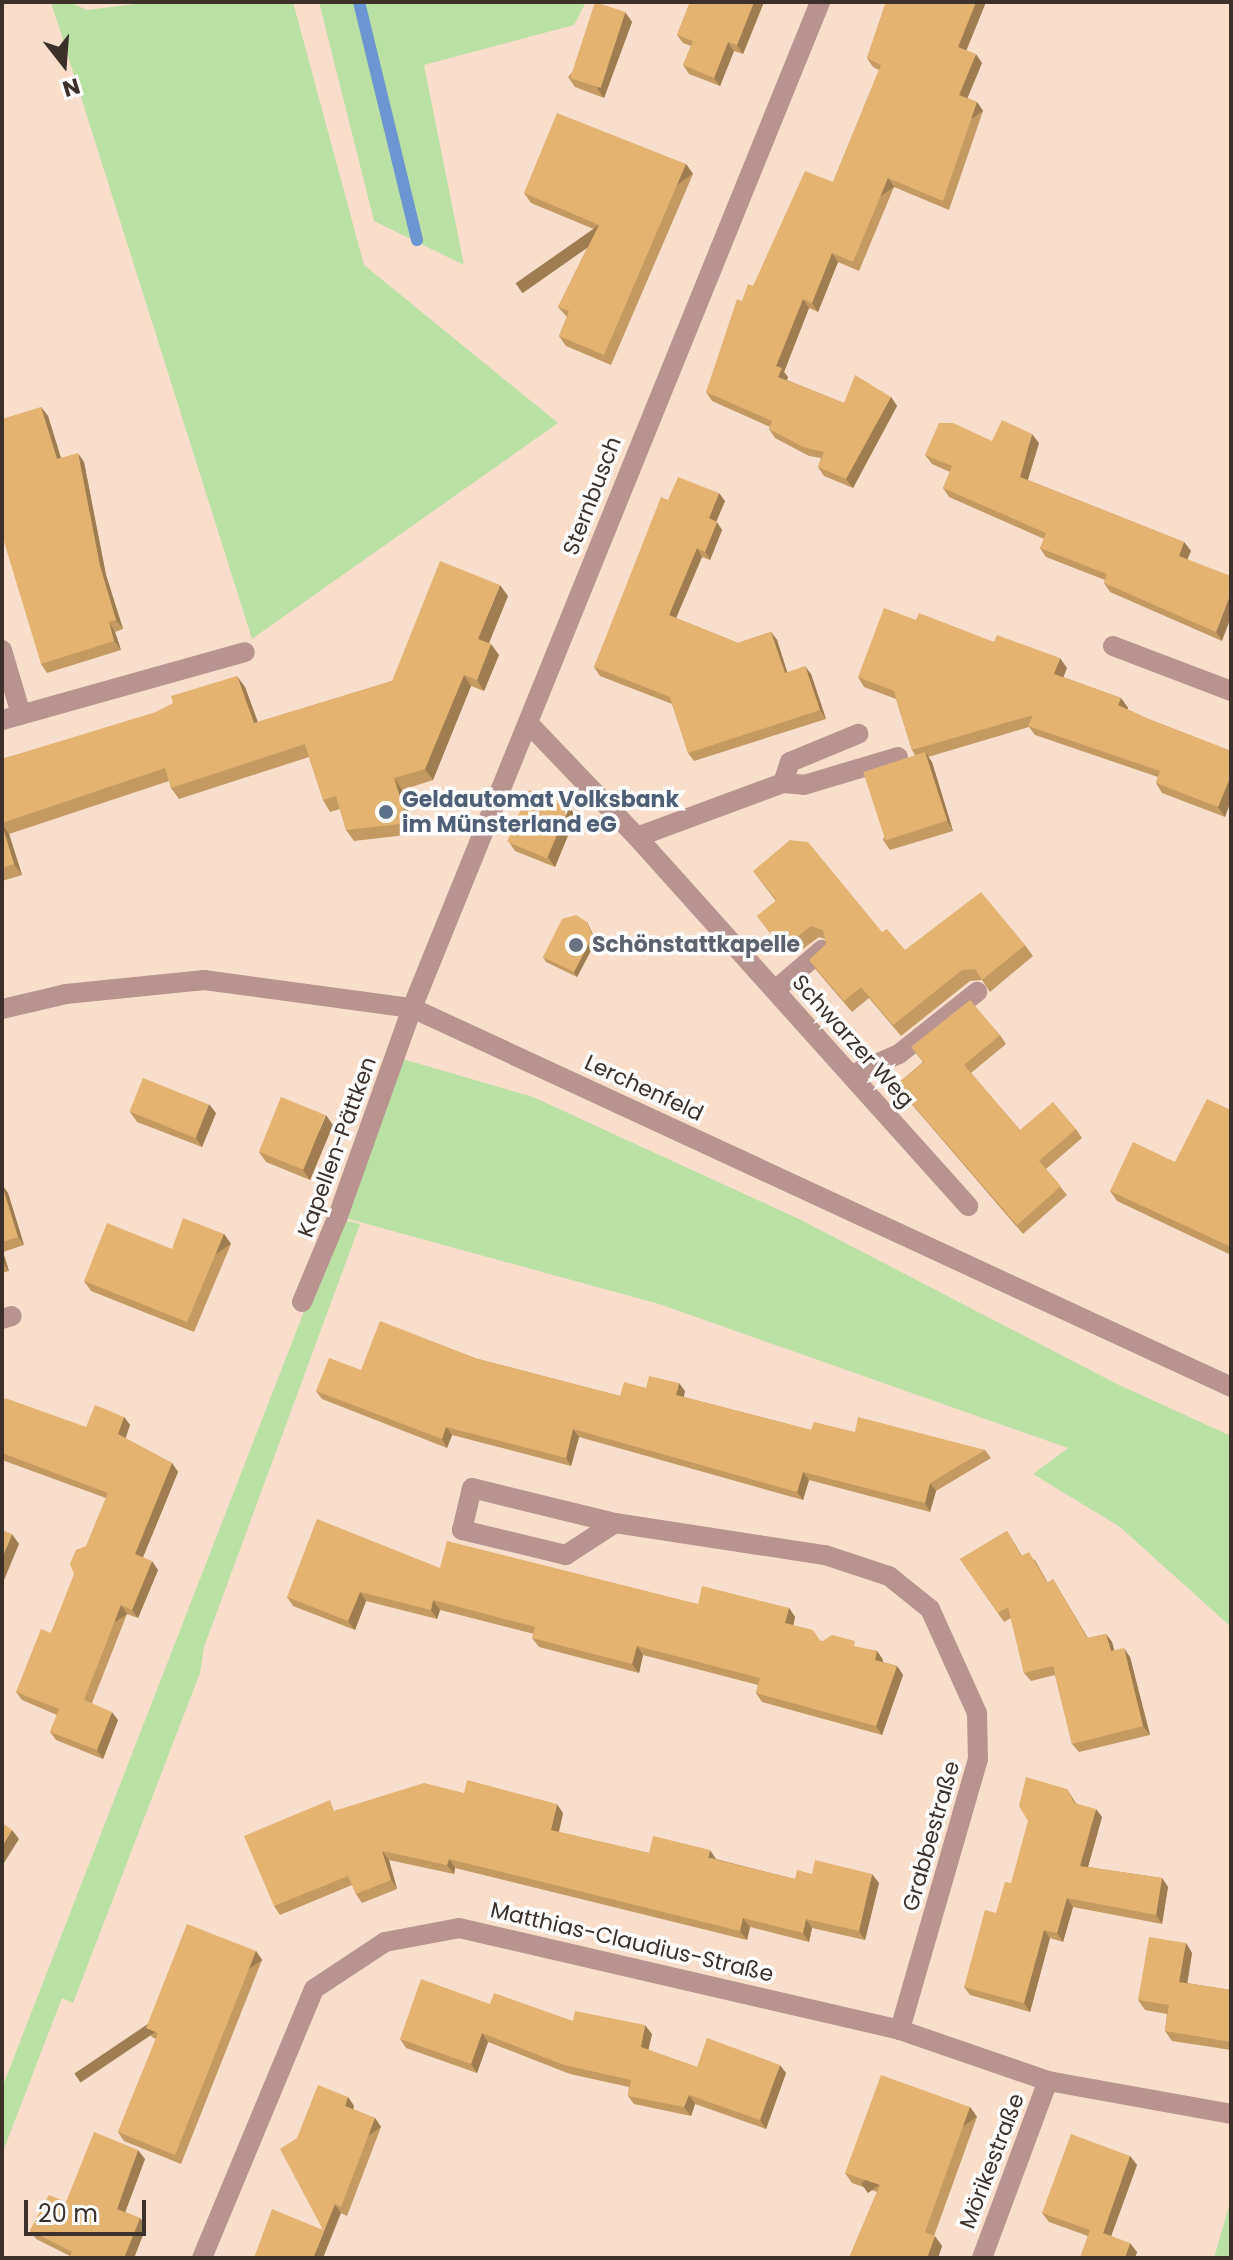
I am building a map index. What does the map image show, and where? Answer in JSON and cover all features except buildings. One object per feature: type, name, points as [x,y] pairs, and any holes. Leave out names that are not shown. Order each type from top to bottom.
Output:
[{"type":"street","name":"Sternbusch","points":[[412,1008],[820,2]]},
{"type":"street","points":[[1113,646],[1231,691]]},
{"type":"street","points":[[2,650],[12,717],[245,652]]},
{"type":"street","name":"Schwarzer Weg","points":[[529,724],[637,837],[968,1206]]},
{"type":"street","points":[[783,783],[790,762],[858,734]]},
{"type":"street","points":[[637,837],[783,783],[804,785],[898,757]]},
{"type":"street","points":[[775,990],[822,950]]},
{"type":"street","name":"Lerchenfeld","points":[[2,1009],[66,994],[204,980],[412,1008],[1231,1387]]},
{"type":"street","points":[[851,1075],[899,1054],[977,992]]},
{"type":"street","name":"Kapellen-Pättken","points":[[302,1302],[338,1216],[412,1008]]},
{"type":"street","name":"Grabbestraße","points":[[615,1523],[566,1555],[462,1530],[472,1488],[615,1523],[825,1555],[889,1576],[930,1609],[977,1713],[978,1759],[900,2030]]},
{"type":"street","name":"Matthias-Claudius-Straße","points":[[202,2258],[314,1989],[385,1942],[459,1928],[479,1930],[900,2030],[1048,2081],[1231,2114]]},
{"type":"street","name":"Mörikestraße","points":[[982,2258],[1048,2081]]},
{"type":"green space","points":[[51,2],[69,2],[87,10],[151,2],[293,2],[364,265],[558,423],[252,639]]},
{"type":"green space","points":[[319,2],[586,2],[574,25],[424,65],[464,265],[374,221]]},
{"type":"green space","points":[[396,1057],[533,1097],[801,1220],[1115,1383],[1231,1436],[1231,1627],[1120,1527],[1033,1474],[1068,1448],[659,1304],[338,1216]]},
{"type":"green space","points":[[340,1219],[360,1224],[204,1647],[200,1673],[73,2003],[62,1998],[2,2154],[2,2088]]},
{"type":"green space","points":[[1231,2199],[1231,2258],[1214,2258]]},
{"type":"waterway","points":[[359,2],[417,240]]},
{"type":"place","name":"Geldautomat Volksbank im Münsterland eG","points":[[386,812]]},
{"type":"place","name":"Schönstattkapelle","points":[[576,945]]}]
